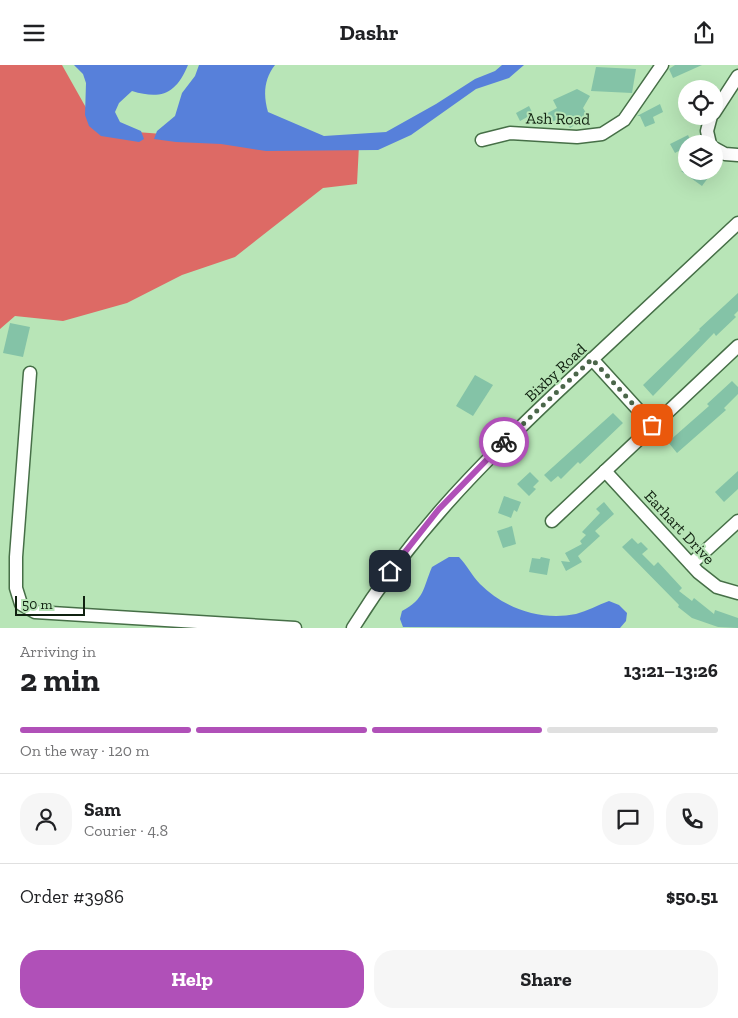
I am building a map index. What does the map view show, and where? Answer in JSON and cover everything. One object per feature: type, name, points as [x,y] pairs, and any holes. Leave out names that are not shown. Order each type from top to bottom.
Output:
[{"type":"street","name":"Ash Road","points":[[482,140],[510,133],[577,137],[602,134],[624,120],[662,65]]},
{"type":"street","points":[[723,99],[738,76]]},
{"type":"street","points":[[723,153],[738,155]]},
{"type":"street","name":"Bixby Road","points":[[353,628],[397,561],[439,509],[512,434],[738,223]]},
{"type":"street","points":[[552,521],[738,346]]},
{"type":"street","points":[[592,359],[652,425]]},
{"type":"street","points":[[30,373],[16,557],[16,588],[21,604],[35,612],[220,626],[295,628]]},
{"type":"street","name":"Earhart Drive","points":[[606,471],[691,564],[716,587],[738,593]]},
{"type":"street","points":[[691,564],[738,521]]},
{"type":"shaded area","points":[[0,65],[62,65],[98,129],[278,143],[359,145],[357,184],[323,188],[235,257],[182,275],[127,303],[63,321],[15,316],[0,329]]},
{"type":"water","points":[[74,65],[188,65],[178,83],[166,92],[151,95],[132,91],[119,103],[115,112],[120,122],[141,131],[144,139],[139,142],[101,136],[89,126],[85,115],[86,83],[83,74]]},
{"type":"water","points":[[199,65],[275,65],[271,70],[266,87],[265,99],[268,112],[324,136],[386,132],[436,104],[475,79],[495,71],[502,65],[524,65],[509,78],[476,89],[411,135],[378,150],[266,151],[221,144],[154,139],[157,131],[175,116],[182,93],[195,76]]},
{"type":"water","points":[[449,557],[459,557],[477,581],[490,593],[524,611],[550,616],[563,616],[580,613],[609,601],[619,605],[627,613],[626,621],[620,628],[403,627],[400,619],[402,611],[410,607],[419,597],[425,587],[432,567]]},
{"type":"building","points":[[675,65],[702,65],[673,78],[669,69]]},
{"type":"building","points":[[596,67],[636,69],[632,93],[591,91]]},
{"type":"building","points":[[577,89],[590,96],[583,108],[588,116],[570,128],[561,117],[547,125],[542,116],[557,108],[553,100]]},
{"type":"building","points":[[660,104],[663,112],[653,117],[655,123],[645,127],[640,116],[637,116]]},
{"type":"building","points":[[529,106],[533,114],[520,121],[516,113]]},
{"type":"building","points":[[678,140],[678,151],[675,153],[670,144]]},
{"type":"building","points":[[694,180],[706,180],[702,186]]},
{"type":"building","points":[[738,293],[738,311],[734,315],[736,317],[716,336],[714,333],[653,396],[643,385]]},
{"type":"building","points":[[10,323],[30,327],[23,357],[3,353]]},
{"type":"building","points":[[475,375],[493,385],[473,416],[456,406]]},
{"type":"building","points":[[732,381],[738,387],[738,394],[724,408],[726,410],[677,453],[668,442],[709,406],[707,404]]},
{"type":"building","points":[[613,413],[623,423],[580,464],[578,462],[561,479],[558,476],[551,482],[544,475]]},
{"type":"building","points":[[738,471],[738,489],[724,502],[715,492]]},
{"type":"building","points":[[530,472],[539,481],[533,487],[536,489],[529,496],[517,484]]},
{"type":"building","points":[[504,496],[521,502],[517,512],[514,510],[511,518],[498,513]]},
{"type":"building","points":[[604,502],[614,514],[595,531],[600,536],[578,556],[582,562],[566,571],[561,561],[570,562],[565,553],[582,544],[580,541],[586,535],[582,532],[600,513],[596,509]]},
{"type":"building","points":[[512,526],[516,544],[503,548],[497,531]]},
{"type":"building","points":[[632,538],[638,544],[641,542],[648,549],[642,554],[654,566],[658,562],[682,588],[679,591],[692,601],[694,598],[714,614],[715,610],[738,618],[738,628],[718,627],[692,618],[678,607],[679,605],[622,547]]},
{"type":"building","points":[[541,557],[550,559],[547,575],[529,572],[532,558],[540,559]]},
{"type":"way so far","points":[[504,442],[592,359],[652,425]]},
{"type":"route","points":[[390,571],[439,509],[504,442]]}]
